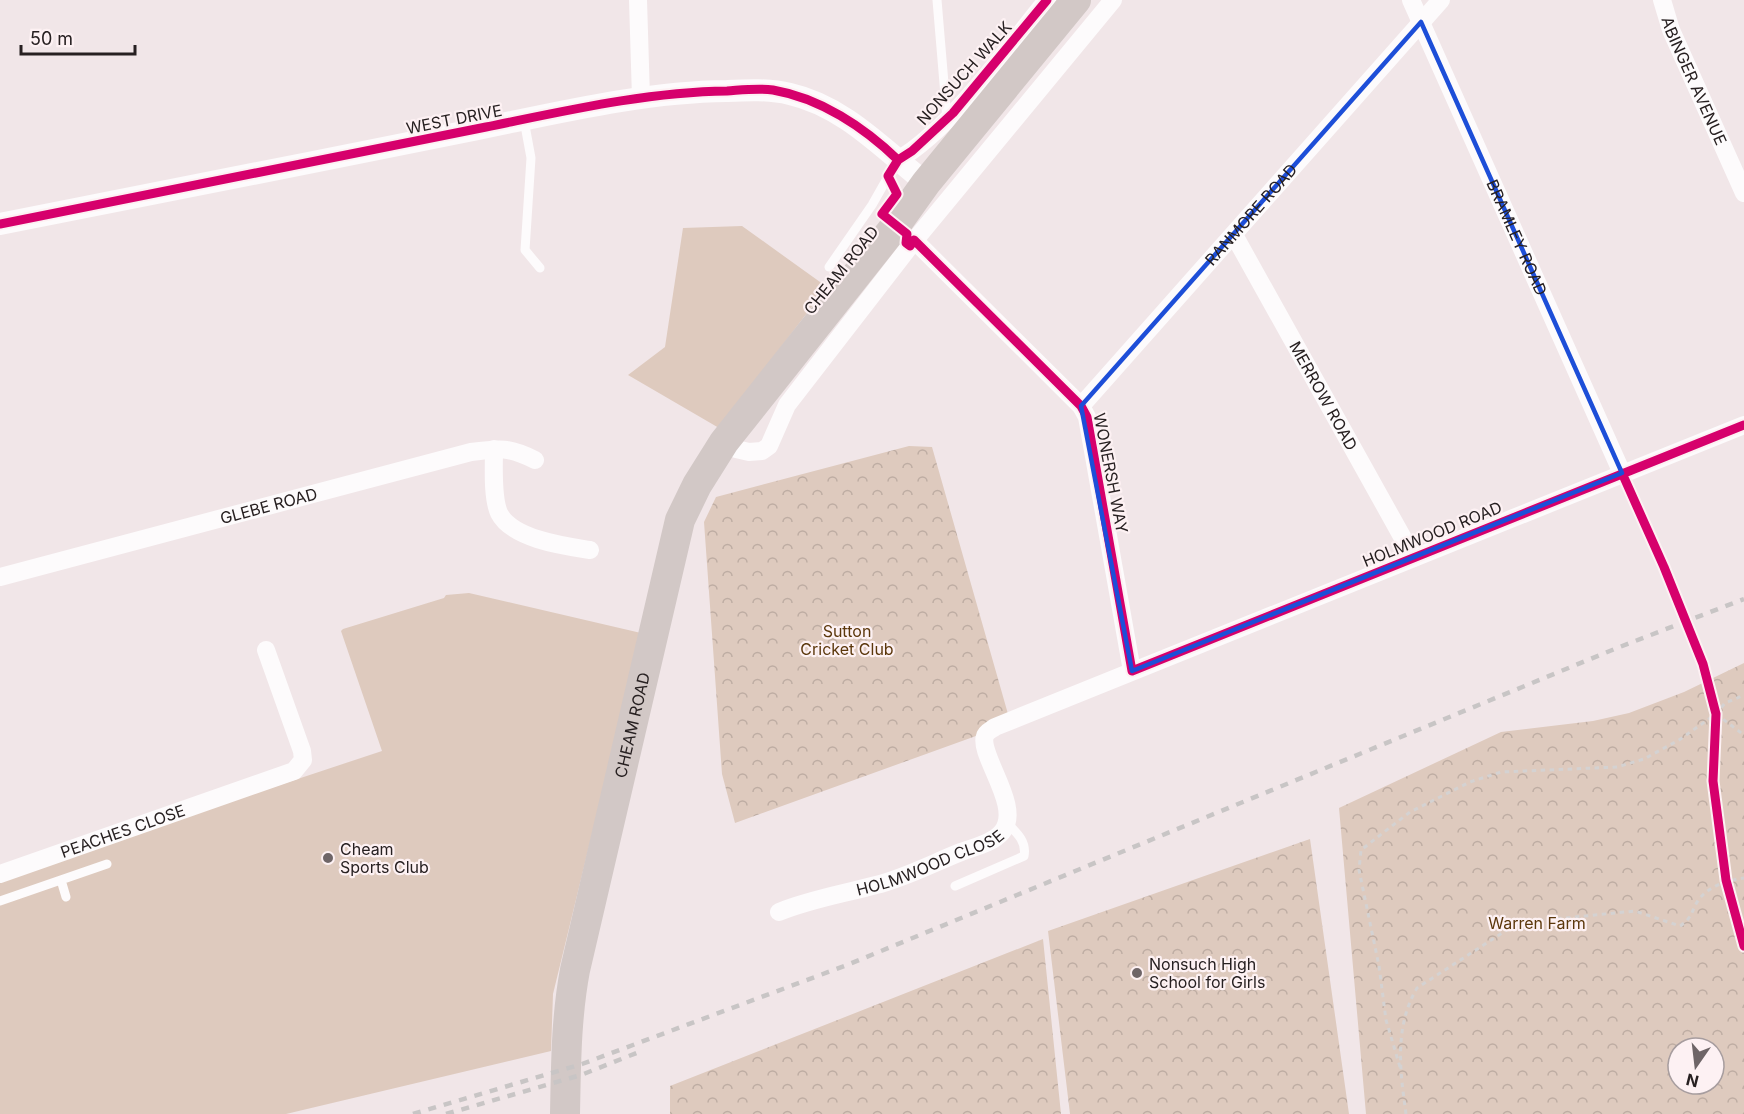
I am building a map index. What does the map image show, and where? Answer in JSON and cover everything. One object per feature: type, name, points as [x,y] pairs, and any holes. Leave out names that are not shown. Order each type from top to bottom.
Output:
[{"type":"highway","name":"CHEAM ROAD","points":[[565,1103],[569,999],[680,520],[697,485],[724,442],[896,225],[926,183],[1076,0]]},
{"type":"street","points":[[638,0],[641,98]]},
{"type":"street","name":"NONSUCH WALK","points":[[898,160],[912,151],[966,99],[1047,0]]},
{"type":"street","points":[[724,442],[736,449],[749,452],[762,450],[769,446],[786,405],[914,240],[1113,0]]},
{"type":"street","name":"BRAMLEY ROAD","points":[[1411,0],[1622,473]]},
{"type":"street","name":"RANMORE ROAD","points":[[1081,406],[1442,0]]},
{"type":"street","name":"ABINGER AVENUE","points":[[1662,0],[1671,30],[1744,193]]},
{"type":"street","name":"WEST DRIVE","points":[[0,224],[524,120],[641,98],[700,91],[770,90],[805,98],[826,108],[880,143],[926,183]]},
{"type":"street","name":"MERROW ROAD","points":[[1234,235],[1414,558]]},
{"type":"street","name":"WONERSH WAY","points":[[914,240],[1081,406],[1087,417],[1132,671]]},
{"type":"street","name":"HOLMWOOD ROAD","points":[[995,727],[1744,425]]},
{"type":"street","points":[[494,449],[494,483],[498,511],[511,528],[565,546],[590,550]]},
{"type":"street","name":"GLEBE ROAD","points":[[0,577],[471,452],[494,449],[516,450],[536,460]]},
{"type":"street","name":"PEACHES CLOSE","points":[[0,874],[245,780],[294,771],[303,760],[302,751],[267,650]]},
{"type":"street","name":"HOLMWOOD CLOSE","points":[[779,912],[804,902],[877,885],[995,838],[1003,831],[1007,823],[1007,808],[984,742],[987,732],[995,727]]},
{"type":"lane","points":[[937,0],[947,118]]},
{"type":"lane","points":[[524,120],[531,158],[525,250],[540,268]]},
{"type":"lane","points":[[829,267],[872,206],[898,160]]},
{"type":"lane","points":[[1622,473],[1664,567]]},
{"type":"lane","points":[[955,885],[1024,856],[1022,840],[1007,823]]},
{"type":"lane","points":[[0,901],[107,864]]},
{"type":"lane","points":[[61,880],[66,897]]},
{"type":"path","points":[[1406,1114],[1400,1067],[1386,1020],[1379,966],[1359,870],[1361,850],[1410,812],[1470,782],[1501,772],[1617,767],[1644,759],[1680,740],[1716,714],[1725,703],[1744,694]]},
{"type":"path","points":[[1713,704],[1716,714],[1715,725]]},
{"type":"path","points":[[1716,714],[1744,735]]},
{"type":"path","points":[[1724,869],[1729,891]]},
{"type":"path","points":[[1400,1067],[1402,1024],[1408,1004],[1417,988],[1513,926],[1535,921],[1635,911],[1680,926],[1690,920],[1700,898],[1726,880],[1744,878]]},
{"type":"highlighted area","points":[[1421,22],[1622,473],[1132,671],[1081,406]]},
{"type":"green space","points":[[742,226],[827,287],[719,428],[628,375],[665,347],[683,228]]},
{"type":"green space","name":"Sutton Cricket Club","points":[[909,446],[932,447],[1010,721],[987,732],[735,823],[722,774],[704,522],[716,497]]},
{"type":"green space","name":"Cheam Sports Club","points":[[469,593],[641,633],[553,994],[551,1051],[286,1114],[0,1114],[0,882],[382,751],[341,631],[444,598],[446,595]]},
{"type":"green space","name":"Warren Farm","points":[[1744,663],[1744,1114],[1366,1114],[1339,808],[1501,732],[1593,721],[1629,713],[1684,692]]},
{"type":"green space","points":[[1310,839],[1349,1114],[1070,1114],[1048,931]]},
{"type":"green space","points":[[1043,939],[1061,1114],[670,1114],[670,1086]]},
{"type":"railway","points":[[413,1114],[582,1064],[847,965],[1617,648],[1744,599]]},
{"type":"railway","points":[[446,1114],[581,1075],[639,1052]]},
{"type":"cycle path","points":[[1047,0],[953,113],[912,151],[898,160],[888,176],[897,194],[882,214],[907,234],[906,243],[910,246],[914,240],[1081,406],[1087,417],[1132,671],[1744,425]]},
{"type":"cycle path","points":[[0,224],[576,109],[697,92],[767,89],[808,100],[856,125],[898,160]]},
{"type":"cycle path","points":[[1622,473],[1664,567],[1703,664],[1716,714],[1713,781],[1726,880],[1744,946]]},
{"type":"place","name":"Cheam Sports Club","points":[[328,858]]},
{"type":"place","name":"Nonsuch High School for Girls","points":[[1137,973]]}]
